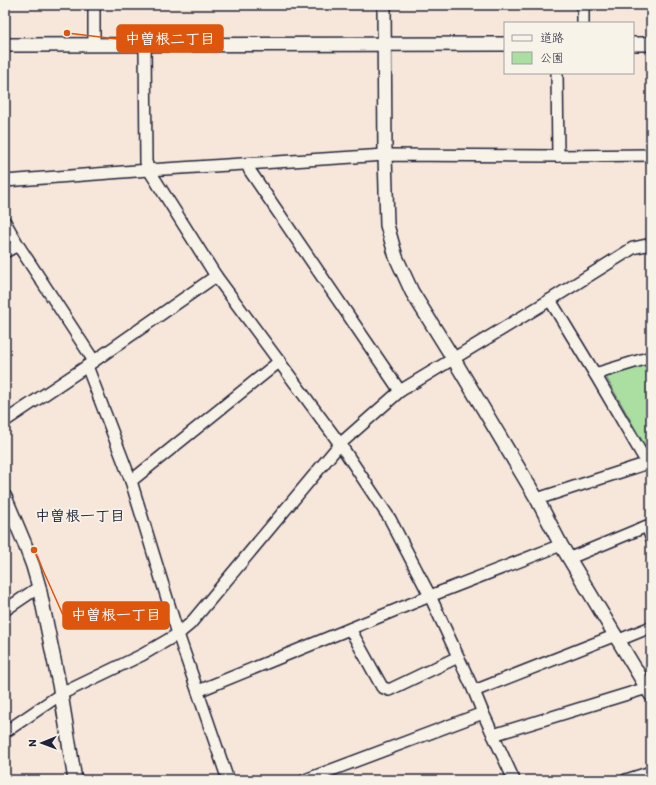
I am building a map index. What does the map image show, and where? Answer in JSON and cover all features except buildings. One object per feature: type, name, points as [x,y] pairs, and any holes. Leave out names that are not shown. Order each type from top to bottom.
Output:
[{"type":"street","points":[[94,5],[94,44]]},
{"type":"street","points":[[384,5],[387,225],[396,257],[412,292],[537,499],[561,545],[649,692],[493,735]]},
{"type":"street","points":[[583,5],[583,22]]},
{"type":"street","points":[[145,44],[146,162],[149,170],[216,276],[340,444],[390,518],[430,596],[514,780]]},
{"type":"street","points":[[5,45],[504,44]]},
{"type":"street","points":[[634,44],[651,44]]},
{"type":"street","points":[[557,74],[558,156]]},
{"type":"street","points":[[5,181],[385,155],[651,155]]},
{"type":"street","points":[[247,164],[250,171],[400,391]]},
{"type":"street","points":[[5,222],[91,363],[131,481],[178,634],[228,780]]},
{"type":"street","points":[[5,732],[62,694],[142,655],[178,634],[190,624],[340,444],[400,391],[633,248],[651,244]]},
{"type":"street","points":[[5,252],[18,245]]},
{"type":"street","points":[[5,420],[91,363],[216,276]]},
{"type":"street","points":[[537,499],[649,462],[550,300]]},
{"type":"street","points":[[595,374],[651,357]]},
{"type":"street","points":[[131,481],[280,362]]},
{"type":"street","points":[[5,497],[33,566],[62,694],[75,780]]},
{"type":"street","points":[[570,558],[647,526],[651,537]]},
{"type":"street","points":[[198,691],[430,596],[561,545]]},
{"type":"street","points":[[5,610],[38,587]]},
{"type":"street","points":[[474,691],[651,627]]},
{"type":"street","points":[[350,629],[382,687],[388,690],[458,658]]},
{"type":"street","points":[[305,780],[483,713]]},
{"type":"street","points":[[626,780],[651,772]]},
{"type":"green space","points":[[651,363],[651,456],[606,377]]},
{"type":"place","name":"中曽根二丁目","points":[[67,33]]},
{"type":"place","name":"中曽根一丁目","points":[[34,550]]},
{"type":"district","name":"中曽根一丁目","points":[[80,516]]}]
